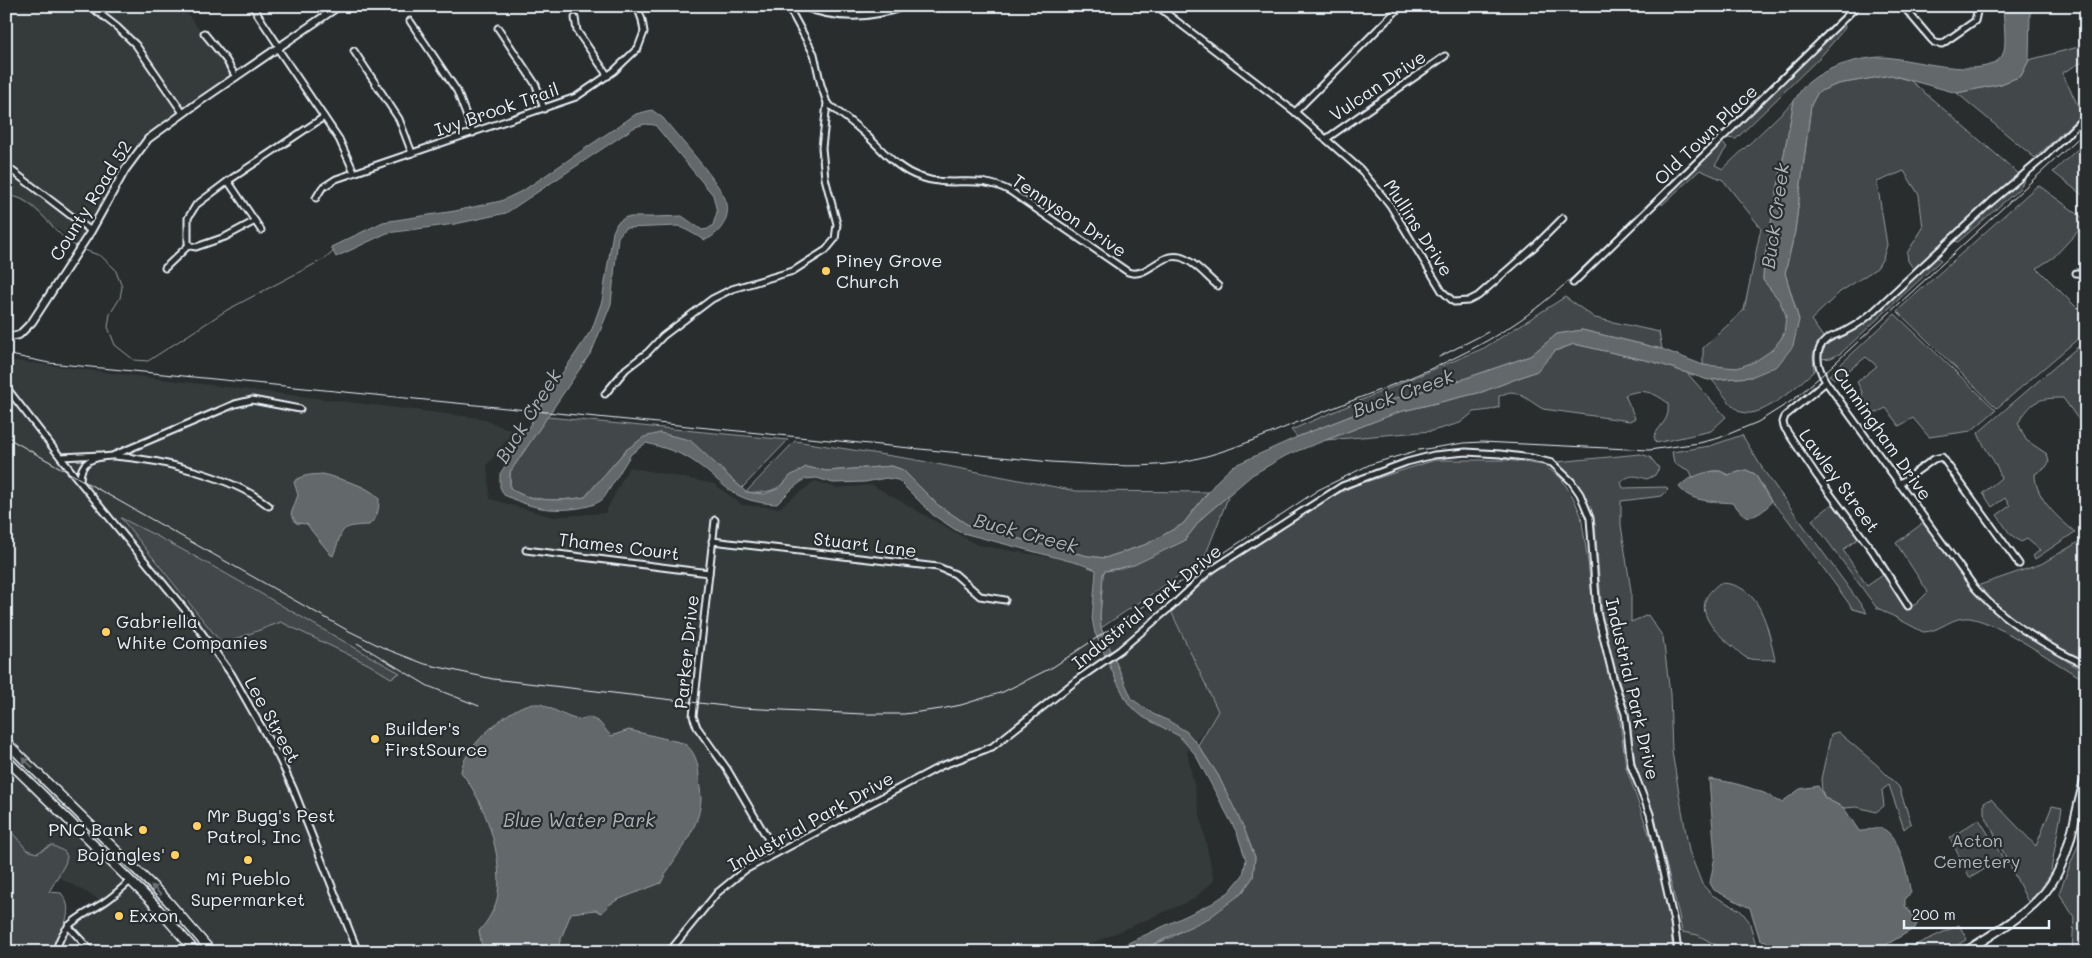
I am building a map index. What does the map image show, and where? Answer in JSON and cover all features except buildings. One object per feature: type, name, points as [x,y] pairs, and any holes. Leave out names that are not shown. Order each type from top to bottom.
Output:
[{"type":"main road","points":[[6,742],[180,914],[212,952]]},
{"type":"main road","points":[[6,759],[130,881],[196,952]]},
{"type":"main road","points":[[1965,952],[2031,906],[2051,884],[2066,852],[2086,776]]},
{"type":"main road","points":[[41,792],[49,784]]},
{"type":"main road","points":[[90,841],[98,832]]},
{"type":"main road","points":[[130,881],[139,873]]},
{"type":"main road","points":[[168,920],[180,914]]},
{"type":"street","points":[[90,6],[118,27],[136,45],[183,113]]},
{"type":"street","points":[[252,6],[345,148],[354,172]]},
{"type":"street","name":"County Road 52","points":[[6,338],[19,335],[29,327],[74,259],[125,170],[140,148],[155,133],[339,6]]},
{"type":"street","name":"Ivy Brook Trail","points":[[316,198],[320,190],[328,183],[354,172],[571,100],[608,76],[630,58],[641,44],[643,26],[637,6]]},
{"type":"street","points":[[605,394],[626,369],[648,352],[663,336],[712,299],[732,289],[793,272],[832,243],[836,236],[837,228],[824,178],[822,148],[828,104],[821,85],[814,54],[788,6]]},
{"type":"street","points":[[803,6],[826,14],[852,17],[876,15],[905,6]]},
{"type":"street","name":"Mullins Drive","points":[[1157,6],[1295,112],[1361,170],[1382,194],[1442,291],[1454,302],[1468,301],[1478,296],[1563,218]]},
{"type":"street","points":[[1295,112],[1401,6]]},
{"type":"street","name":"Old Town Place","points":[[1573,283],[1857,6]]},
{"type":"street","points":[[1903,6],[1935,43],[1942,44],[1975,21],[1977,12],[1974,6]]},
{"type":"street","points":[[575,18],[577,31],[608,76]]},
{"type":"street","points":[[410,22],[457,91],[473,133]]},
{"type":"street","points":[[498,28],[536,85],[544,109]]},
{"type":"street","points":[[204,33],[226,60],[236,77]]},
{"type":"street","points":[[354,51],[401,123],[412,153]]},
{"type":"street","name":"Vulcan Drive","points":[[1326,138],[1445,56]]},
{"type":"street","name":"Tennyson Drive","points":[[828,104],[864,132],[895,163],[913,174],[940,182],[982,181],[993,183],[1010,191],[1128,272],[1141,272],[1164,259],[1179,257],[1190,263],[1218,286]]},
{"type":"street","name":"Cunningham Drive","points":[[2086,116],[2042,159],[1991,202],[1873,312],[1853,327],[1826,340],[1820,348],[1818,360],[1826,382],[1984,599],[2034,637],[2086,665]]},
{"type":"street","points":[[189,245],[186,225],[191,212],[201,200],[324,117]]},
{"type":"street","points":[[6,166],[91,231]]},
{"type":"street","points":[[228,181],[261,230]]},
{"type":"street","points":[[189,245],[196,247],[220,239],[255,222]]},
{"type":"street","points":[[164,268],[189,245]]},
{"type":"street","points":[[2076,273],[2086,274]]},
{"type":"street","points":[[1454,302],[1457,308]]},
{"type":"street","name":"Lawley Street","points":[[1826,382],[1785,416],[1782,422],[1817,476],[1893,580],[1908,606]]},
{"type":"street","name":"Lee Street","points":[[6,387],[186,611],[232,675],[286,773],[358,952]]},
{"type":"street","points":[[80,481],[80,472],[86,463],[102,457],[112,456],[235,404],[252,400],[300,409]]},
{"type":"street","name":"Industrial Park Drive","points":[[669,952],[724,886],[745,870],[941,766],[992,747],[1120,650],[1208,572],[1342,486],[1407,462],[1434,455],[1466,452],[1532,458],[1552,464],[1571,481],[1580,494],[1590,518],[1597,612],[1614,682],[1625,714],[1632,765],[1650,814],[1674,922],[1678,952]]},
{"type":"street","points":[[61,457],[89,455],[136,458],[212,477],[256,496],[269,506]]},
{"type":"street","points":[[1899,484],[1920,467],[1937,457],[1942,458],[2020,564]]},
{"type":"street","name":"Parker Drive","points":[[715,520],[693,716],[697,727],[727,768],[776,853]]},
{"type":"street","name":"Stuart Lane","points":[[712,541],[938,567],[955,574],[980,596],[1005,600]]},
{"type":"street","name":"Thames Court","points":[[526,550],[708,573]]},
{"type":"street","points":[[56,952],[61,935],[68,926],[105,901],[130,881]]},
{"type":"street","points":[[68,926],[92,952]]},
{"type":"shaded area","points":[[6,6],[182,6],[233,76],[134,146],[77,244],[19,198],[6,198]]},
{"type":"shaded area","points":[[6,360],[479,418],[514,431],[487,465],[490,499],[553,517],[605,513],[629,467],[714,484],[742,505],[779,508],[815,481],[837,488],[872,485],[977,545],[1095,565],[1090,621],[1101,642],[1165,598],[1218,712],[1187,752],[1214,881],[1192,900],[1072,952],[54,952],[57,939],[65,927],[78,914],[100,900],[44,869],[6,837]]},
{"type":"shaded area","points":[[1682,932],[1698,935],[1723,949],[1724,952],[1673,952],[1673,944]]},
{"type":"green space","points":[[1844,21],[1845,28],[1822,55],[1736,139],[1727,138]]},
{"type":"green space","points":[[2086,45],[2086,60],[2062,73],[2082,114],[2035,158],[1957,93],[2001,84],[2021,76],[2029,60]]},
{"type":"green space","points":[[1891,75],[1911,81],[2019,174],[1915,271],[1908,261],[1907,253],[1923,228],[1919,195],[1904,171],[1877,182],[1887,245],[1883,258],[1877,268],[1840,292],[1811,320],[1823,337],[1813,355],[1814,371],[1789,393],[1767,407],[1756,412],[1746,413],[1738,410],[1727,400],[1712,380],[1751,377],[1799,320],[1785,273],[1795,231],[1811,105],[1818,92],[1838,84]]},
{"type":"green space","points":[[1794,101],[1764,261],[1763,280],[1777,296],[1785,310],[1786,325],[1783,334],[1772,350],[1747,365],[1738,368],[1725,368],[1703,365],[1703,348],[1744,310],[1761,228],[1723,180],[1700,170],[1662,205],[1661,202],[1720,142],[1727,147],[1715,165],[1723,169]]},
{"type":"green space","points":[[2086,141],[2086,198],[2053,172]]},
{"type":"green space","points":[[2022,177],[2025,179],[2019,189],[1958,242],[1954,241]]},
{"type":"green space","points":[[2038,185],[2086,220],[2086,233],[2080,229],[2054,257],[2037,268],[2086,317],[2086,332],[1997,408],[1897,311]]},
{"type":"green space","points":[[1937,257],[1941,260],[1841,353],[1831,358],[1821,359],[1823,349],[1828,341],[1869,320]]},
{"type":"green space","points":[[1565,297],[1595,318],[1659,332],[1662,349],[1582,330],[1557,334],[1530,356],[1452,383],[1399,397],[1297,437],[1291,430],[1484,348]]},
{"type":"green space","points":[[1895,314],[1996,410],[1971,431],[1929,437],[1913,418],[1899,426],[1886,408],[1865,418],[1862,392],[1857,382],[1877,366],[1866,357],[1836,380],[1829,375]]},
{"type":"green space","points":[[2086,340],[2086,430],[2063,398],[2036,402],[2018,423],[2026,440],[2047,454],[2049,462],[2046,467],[2035,474],[2036,483],[2043,499],[2055,514],[2075,532],[2035,559],[2033,556],[2040,550],[2027,539],[2021,542],[2010,534],[1997,515],[2010,506],[2005,498],[1992,507],[1983,493],[2001,478],[1978,433]]},
{"type":"green space","points":[[1574,344],[1654,362],[1687,373],[1726,417],[1711,431],[1656,443],[1654,436],[1667,417],[1668,403],[1648,392],[1625,395],[1635,418],[1630,421],[1543,409],[1523,396],[1511,392],[1499,396],[1499,407],[1474,412],[1460,423],[1432,431],[1326,440],[1399,412],[1482,392],[1537,371],[1555,351]]},
{"type":"green space","points":[[547,417],[788,440],[742,488],[722,471],[660,433],[626,450],[585,497],[546,500],[518,493],[510,488],[510,472]]},
{"type":"green space","points":[[1742,435],[1764,471],[1867,613],[1853,609],[1786,517],[1771,501],[1755,474],[1746,470],[1728,475],[1720,471],[1713,471],[1693,478],[1690,471],[1674,463],[1672,452],[1710,446]]},
{"type":"green space","points":[[795,441],[911,459],[1076,491],[1208,492],[1183,524],[1147,544],[1105,558],[1088,556],[971,527],[938,505],[903,470],[892,466],[827,471],[806,467],[773,490],[746,492]]},
{"type":"green space","points":[[1640,454],[1650,457],[1659,468],[1655,475],[1647,479],[1636,476],[1627,478],[1621,483],[1623,488],[1666,487],[1668,490],[1662,496],[1621,501],[1621,525],[1631,591],[1631,622],[1648,615],[1663,637],[1670,694],[1672,752],[1689,851],[1702,884],[1712,895],[1740,910],[1749,921],[1758,952],[1724,952],[1723,949],[1698,935],[1682,932],[1655,820],[1635,764],[1629,713],[1617,675],[1602,614],[1595,525],[1591,508],[1569,474],[1557,462]]},
{"type":"green space","points":[[1435,460],[1507,460],[1544,465],[1561,478],[1573,497],[1581,515],[1594,615],[1619,714],[1626,767],[1666,884],[1673,952],[1137,952],[1172,937],[1242,893],[1253,877],[1255,857],[1218,775],[1198,745],[1218,711],[1171,611],[1224,565],[1325,500],[1356,485]]},
{"type":"green space","points":[[1229,495],[1204,559],[1101,628],[1103,574],[1105,571],[1120,569],[1184,541],[1203,517]]},
{"type":"green space","points":[[1834,503],[1860,537],[1843,550],[1867,586],[1883,575],[1907,608],[1916,604],[1928,592],[1896,543],[1923,523],[1982,601],[2022,632],[2084,672],[2084,674],[2080,677],[2004,631],[1974,619],[1958,619],[1933,630],[1923,632],[1876,607],[1812,520]]},
{"type":"green space","points":[[121,518],[227,574],[400,673],[391,678],[368,664],[281,622],[233,640],[227,650]]},
{"type":"green space","points":[[2082,540],[2086,547],[2086,660],[2041,639],[2027,630],[2000,610],[1977,586],[2041,564]]},
{"type":"green space","points":[[1720,583],[1734,585],[1754,599],[1765,622],[1775,660],[1745,657],[1716,632],[1710,624],[1704,608],[1711,591]]},
{"type":"green space","points":[[1838,732],[1877,765],[1899,787],[1911,823],[1904,829],[1889,785],[1882,790],[1884,806],[1876,812],[1857,807],[1844,808],[1825,798],[1821,779],[1831,734]]},
{"type":"green space","points":[[1991,799],[2036,846],[2052,806],[2062,808],[2050,876],[2028,902],[1984,813],[1984,802]]},
{"type":"green space","name":"Acton Cemetery","points":[[1979,819],[2003,858],[1970,878],[1950,838]]},
{"type":"green space","points":[[6,825],[27,850],[37,853],[52,845],[65,852],[67,857],[49,892],[61,893],[66,900],[68,908],[54,952],[6,952]]},
{"type":"green space","points":[[2086,825],[2086,952],[2072,952],[2074,917],[2059,893]]},
{"type":"green space","points":[[1959,925],[1967,939],[1947,952],[1900,952]]},
{"type":"water","points":[[2003,6],[2034,6],[2030,14],[2029,60],[2021,76],[2001,84],[1957,93],[1891,75],[1838,84],[1818,92],[1811,105],[1795,231],[1785,273],[1799,320],[1793,346],[1777,366],[1751,377],[1708,380],[1654,362],[1574,344],[1555,351],[1537,371],[1482,392],[1399,412],[1287,455],[1252,475],[1203,517],[1184,541],[1134,565],[1105,571],[1103,574],[1101,628],[1132,699],[1153,714],[1187,732],[1198,745],[1218,775],[1244,828],[1255,857],[1253,877],[1242,893],[1209,918],[1137,952],[1109,952],[1211,904],[1229,892],[1243,875],[1246,860],[1237,833],[1195,754],[1179,736],[1143,717],[1129,705],[1116,680],[1095,633],[1092,619],[1096,570],[1081,564],[959,532],[933,515],[898,480],[886,478],[865,482],[833,483],[817,478],[805,479],[777,504],[762,503],[740,496],[685,456],[646,443],[631,454],[604,498],[591,505],[574,509],[548,509],[531,506],[504,495],[500,487],[500,474],[551,390],[592,329],[602,301],[613,232],[617,223],[626,217],[682,216],[702,230],[708,229],[713,225],[717,212],[713,195],[655,125],[645,124],[635,127],[506,213],[455,224],[387,233],[336,257],[331,247],[383,222],[455,211],[501,201],[524,190],[636,114],[652,110],[663,118],[717,185],[727,204],[725,221],[715,234],[705,240],[679,226],[625,228],[618,237],[611,304],[592,351],[510,472],[510,488],[527,496],[546,500],[585,497],[626,450],[644,437],[660,433],[690,440],[746,492],[764,494],[780,488],[790,476],[806,467],[827,471],[892,466],[903,470],[938,505],[971,527],[1088,556],[1105,558],[1147,544],[1183,524],[1217,481],[1233,466],[1297,437],[1399,397],[1452,383],[1530,356],[1557,334],[1582,330],[1662,349],[1703,365],[1737,368],[1754,362],[1772,350],[1784,335],[1786,315],[1779,300],[1763,280],[1764,261],[1794,101],[1800,91],[1823,72],[1851,62],[1870,58],[1891,58],[1962,68],[1993,64],[2002,56],[2004,51]]},
{"type":"water","points":[[1746,470],[1755,474],[1771,501],[1763,511],[1755,515],[1744,515],[1732,503],[1697,499],[1679,487],[1691,478],[1707,472],[1718,471],[1728,475]]},
{"type":"water","points":[[323,474],[367,489],[379,498],[378,510],[374,519],[369,525],[346,528],[341,535],[333,556],[307,524],[296,523],[291,514],[298,495],[294,482],[304,476]]},
{"type":"water","name":"Blue Water Park","points":[[541,704],[578,720],[589,717],[599,722],[611,736],[629,730],[683,743],[693,753],[697,762],[701,796],[700,810],[686,842],[661,883],[617,900],[602,913],[595,910],[571,913],[557,949],[552,952],[483,952],[479,931],[491,914],[497,899],[498,863],[485,814],[470,784],[461,772],[463,763],[468,753],[484,734],[503,718],[521,707]]},
{"type":"water","points":[[1709,779],[1730,782],[1750,788],[1782,802],[1800,789],[1818,786],[1825,798],[1844,808],[1859,831],[1881,828],[1888,832],[1902,856],[1911,893],[1905,898],[1905,906],[1918,922],[1915,928],[1874,952],[1770,952],[1770,946],[1766,941],[1760,940],[1750,908],[1714,890],[1710,883],[1715,856]]},
{"type":"waterway","name":"Buck Creek","points":[[6,196],[17,197],[26,202],[60,235],[78,247]]},
{"type":"waterway","name":"Buck Creek","points":[[82,249],[101,256],[115,269],[122,287],[120,298],[110,314],[108,327],[115,345],[134,360],[148,361],[227,310],[326,258],[334,251]]},
{"type":"railway","points":[[6,354],[49,363],[1051,462],[1129,466],[1175,463],[1212,454],[1248,442],[1417,375],[1465,353],[1519,321],[1573,277],[1851,6]]},
{"type":"railway","points":[[6,437],[347,630],[386,649],[425,664],[493,679],[742,708],[863,714],[904,714],[941,709],[1003,692],[1053,667],[1318,490],[1371,464],[1419,450],[1482,442],[1649,450],[1699,443],[1719,438],[1758,422],[1793,400],[1822,375],[2086,131]]},
{"type":"railway","points":[[1439,357],[1488,332]]},
{"type":"railway","points":[[357,643],[428,686],[479,706]]},
{"type":"place","name":"Piney Grove Church","points":[[826,271]]},
{"type":"place","name":"Gabriella White Companies","points":[[106,632]]},
{"type":"place","name":"Builder's FirstSource","points":[[375,739]]},
{"type":"place","name":"Mr Bugg's Pest Patrol, Inc","points":[[197,826]]},
{"type":"place","name":"PNC Bank","points":[[143,830]]},
{"type":"place","name":"Bojangles'","points":[[175,855]]},
{"type":"place","name":"Mi Pueblo Supermarket","points":[[248,860]]},
{"type":"place","name":"Exxon","points":[[119,916]]}]
